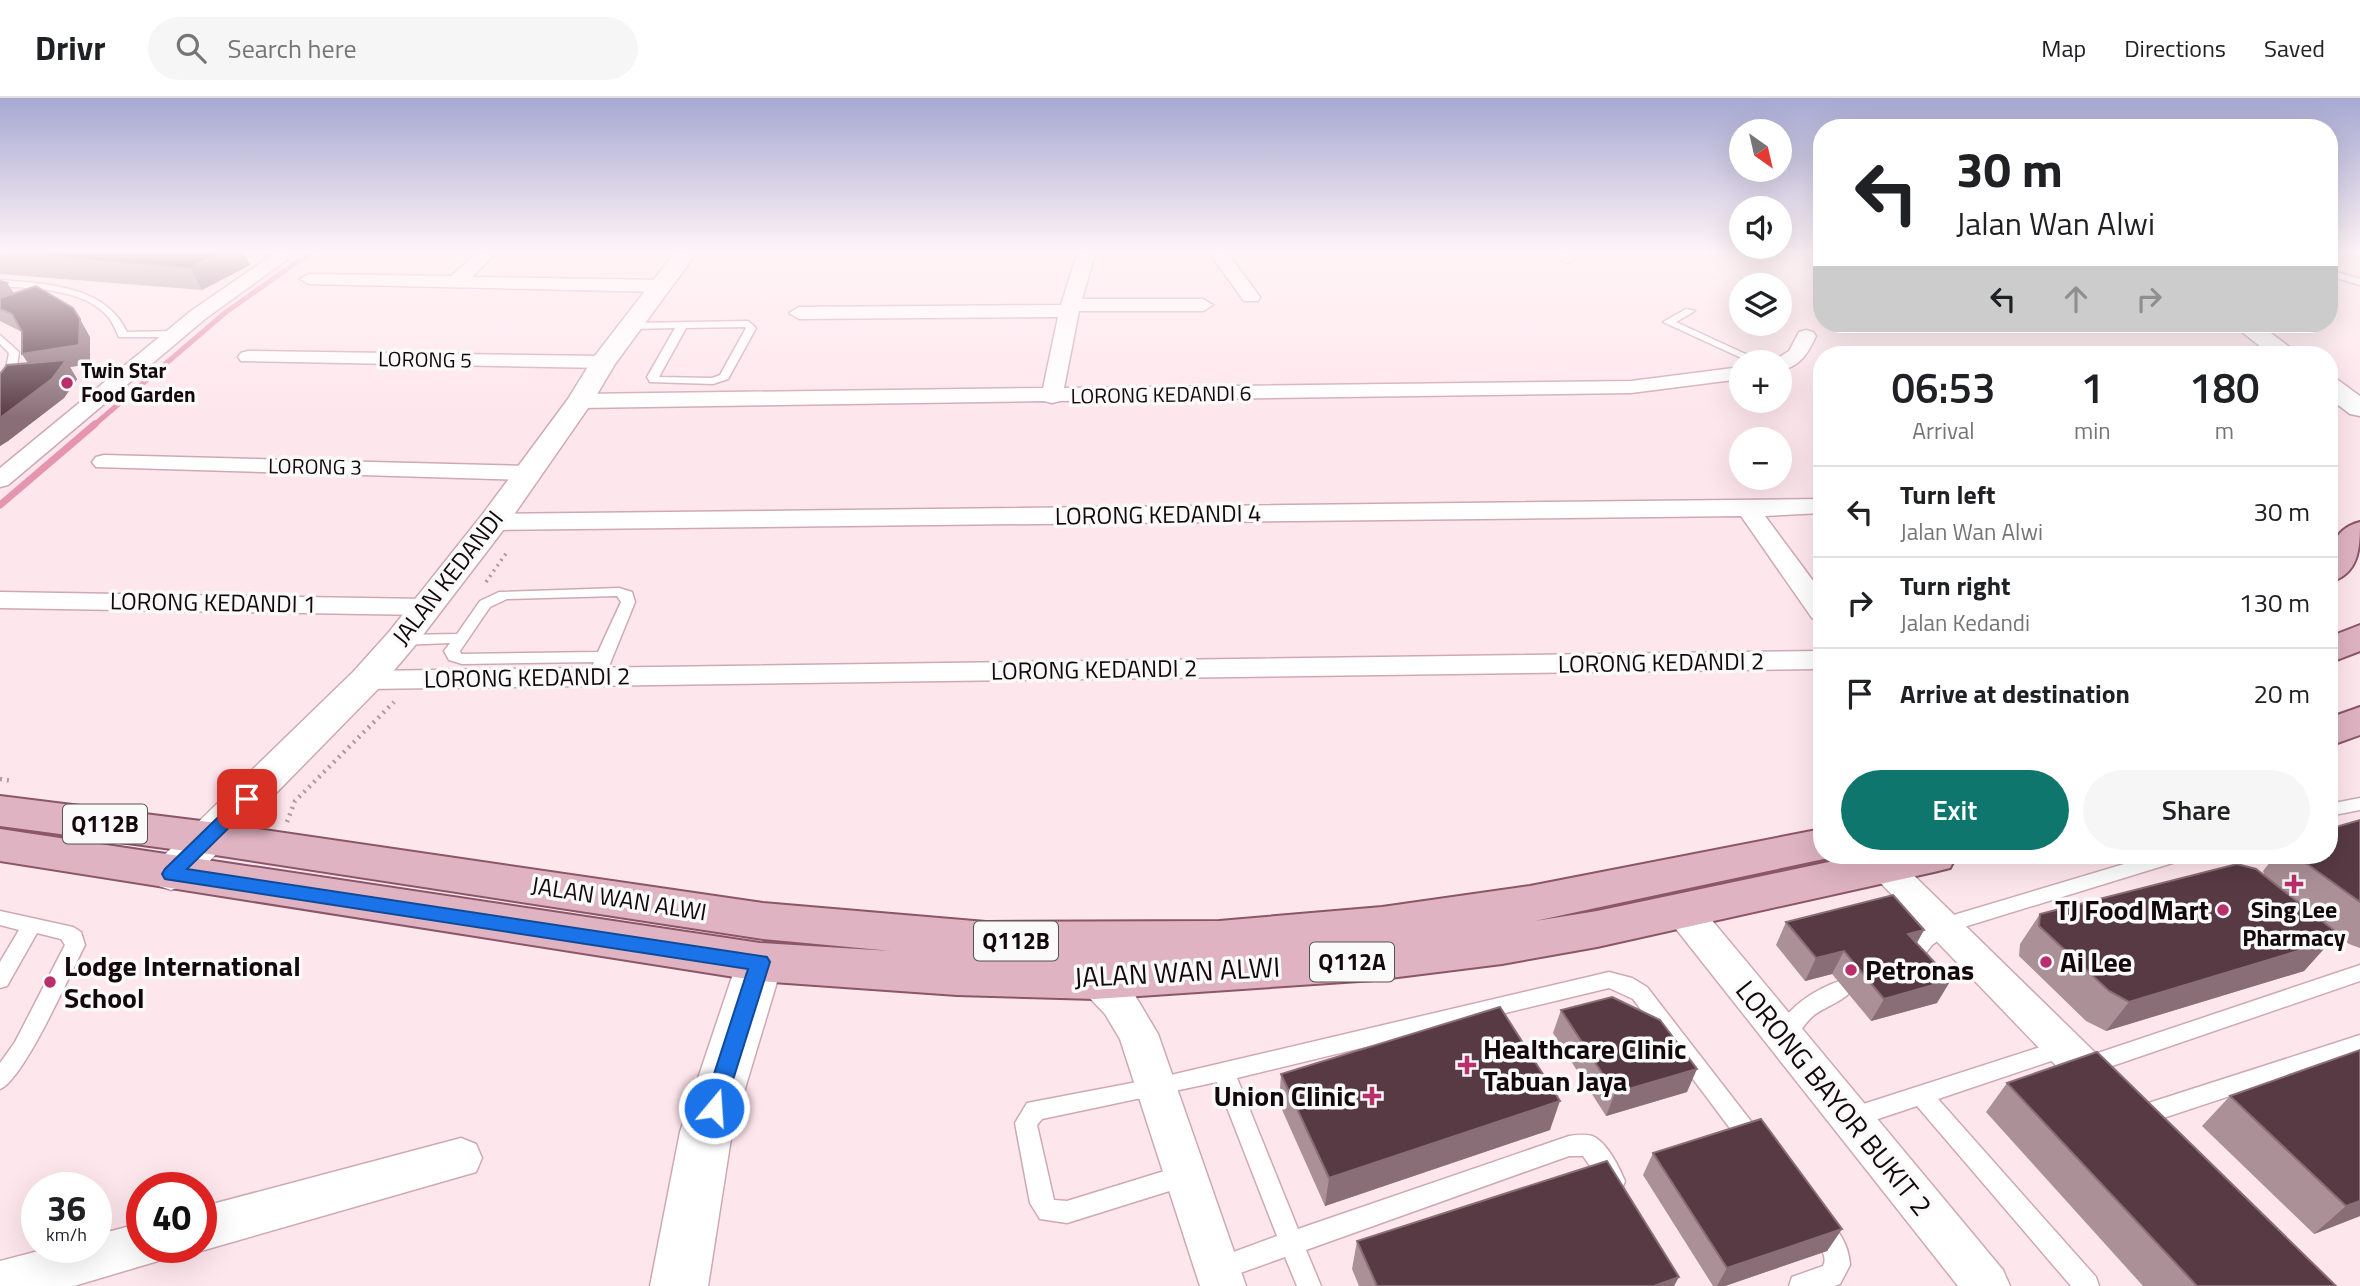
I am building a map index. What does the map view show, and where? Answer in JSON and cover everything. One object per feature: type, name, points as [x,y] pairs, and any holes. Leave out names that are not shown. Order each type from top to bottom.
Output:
[{"type":"main road","points":[[2338,560],[2360,532]]},
{"type":"main road","points":[[2338,647],[2360,636]]},
{"type":"main road","points":[[2338,729],[2360,720]]},
{"type":"main road","points":[[2338,747],[2360,743]]},
{"type":"main road","name":"JALAN WAN ALWI","points":[[4,827],[209,838],[763,921],[986,941],[1219,940],[1382,925],[1530,904],[1813,847]]},
{"type":"main road","name":"JALAN WAN ALWI","points":[[4,827],[171,874],[760,962],[957,975],[1095,979],[1374,961],[1502,945],[1895,864]]},
{"type":"street","points":[[0,480],[10,465],[210,306]]},
{"type":"street","name":"JALAN KEDANDI","points":[[171,874],[366,680],[401,640],[493,522],[580,401],[603,362],[647,306]]},
{"type":"street","points":[[799,313],[1139,306]]},
{"type":"street","points":[[1052,397],[1070,308]]},
{"type":"street","points":[[2256,333],[2275,346]]},
{"type":"street","points":[[1792,358],[1797,355],[1807,336]]},
{"type":"street","name":"LORONG 5","points":[[248,357],[603,362]]},
{"type":"street","name":"LORONG KEDANDI 6","points":[[580,401],[1052,397],[1632,387],[1729,375]]},
{"type":"street","points":[[2338,392],[2360,408]]},
{"type":"street","name":"LORONG 3","points":[[104,462],[527,473]]},
{"type":"street","name":"LORONG KEDANDI 4","points":[[493,522],[1813,506]]},
{"type":"street","points":[[1748,509],[1813,599]]},
{"type":"street","name":"LORONG KEDANDI 1","points":[[0,600],[426,607]]},
{"type":"street","name":"LORONG KEDANDI 2","points":[[366,680],[600,667],[1813,660]]},
{"type":"street","points":[[1885,866],[2162,1146]]},
{"type":"street","name":"LORONG BAYOR BUKIT 2","points":[[1682,910],[1987,1286]]},
{"type":"street","points":[[679,1286],[706,1132],[760,962]]},
{"type":"street","points":[[1095,979],[1119,1003],[1138,1034],[1221,1278]]},
{"type":"street","points":[[217,1225],[461,1158]]},
{"type":"street","points":[[0,1284],[126,1249]]},
{"type":"lane","points":[[102,306],[113,316],[123,335],[175,334]]},
{"type":"lane","points":[[1690,311],[1668,321],[1732,350]]},
{"type":"lane","points":[[633,326],[748,324],[751,328],[724,377],[713,381],[654,380],[653,377],[682,326]]},
{"type":"lane","points":[[0,338],[14,352],[9,379],[0,388]]},
{"type":"lane","points":[[619,592],[627,595],[628,602],[600,667],[462,659],[454,657],[453,651],[459,638],[492,598],[504,594],[619,592]]},
{"type":"lane","points":[[401,640],[459,638]]},
{"type":"lane","points":[[2338,808],[2360,804]]},
{"type":"lane","points":[[1903,965],[1924,940],[1944,925],[2146,864]]},
{"type":"lane","points":[[0,918],[66,932],[74,937],[75,945],[22,1048],[0,1080]]},
{"type":"lane","points":[[0,980],[32,925]]},
{"type":"lane","points":[[1851,1118],[1920,1095],[2074,1057],[2360,973]]},
{"type":"lane","points":[[1187,1175],[1067,1213],[1048,1211],[1042,1203],[1026,1123],[1035,1110],[1158,1087],[1609,980],[1625,984],[1640,993],[1763,1154]]},
{"type":"lane","points":[[1783,1036],[1802,1012],[1822,997],[1843,988]]},
{"type":"lane","points":[[2133,1118],[2360,1044]]},
{"type":"lane","points":[[1224,1072],[1309,1286]]},
{"type":"lane","points":[[1920,1095],[2087,1286]]},
{"type":"lane","points":[[1221,1278],[1290,1243],[1580,1143],[1588,1145],[1596,1152],[1622,1195]]},
{"type":"lane","points":[[1801,1286],[1831,1275],[1839,1265],[1837,1251],[1804,1208]]},
{"type":"path","points":[[484,585],[528,521]]},
{"type":"path","points":[[264,846],[288,820],[295,801],[417,679]]},
{"type":"path","points":[[0,779],[4,827]]},
{"type":"path","points":[[247,799],[295,801]]},
{"type":"building","points":[[0,306],[70,306],[80,319],[79,345],[22,354],[22,332],[12,314],[0,309]]},
{"type":"building","points":[[66,360],[52,379],[0,418],[0,374],[7,365]]},
{"type":"building","points":[[2360,820],[2360,902],[2307,864],[2338,864],[2338,826]]},
{"type":"building","points":[[2237,864],[2256,869],[2335,931],[2331,941],[2129,1002],[2109,991],[2039,926],[2040,914]]},
{"type":"building","points":[[1893,895],[1924,930],[1908,934],[1951,980],[1884,999],[1844,951],[1816,958],[1786,922]]},
{"type":"building","points":[[1612,997],[1660,1020],[1697,1069],[1615,1093],[1561,1010]]},
{"type":"building","points":[[1500,1007],[1560,1101],[1329,1178],[1281,1074]]},
{"type":"building","points":[[2360,1050],[2360,1201],[2346,1206],[2230,1096]]},
{"type":"building","points":[[2097,1052],[2336,1286],[2197,1286],[2007,1083]]},
{"type":"building","points":[[1761,1119],[1842,1229],[1727,1268],[1653,1153]]},
{"type":"building","points":[[1607,1161],[1679,1277],[1654,1286],[1377,1286],[1357,1241]]},
{"type":"waterway","points":[[93,426],[234,306]]},
{"type":"waterway","points":[[0,505],[95,424]]},
{"type":"place","name":"Twin Star Food Garden","points":[[67,383]]},
{"type":"place","name":"Sing Lee Pharmacy","points":[[2294,884]]},
{"type":"place","name":"TJ Food Mart","points":[[2223,910]]},
{"type":"place","name":"Ai Lee","points":[[2046,962]]},
{"type":"place","name":"Petronas","points":[[1851,970]]},
{"type":"place","name":"Lodge International School","points":[[50,982]]},
{"type":"place","name":"Healthcare Clinic Tabuan Jaya","points":[[1467,1065]]},
{"type":"place","name":"Union Clinic","points":[[1372,1096]]},
{"type":"route","points":[[247,799],[171,874],[760,962],[714,1108]]}]
